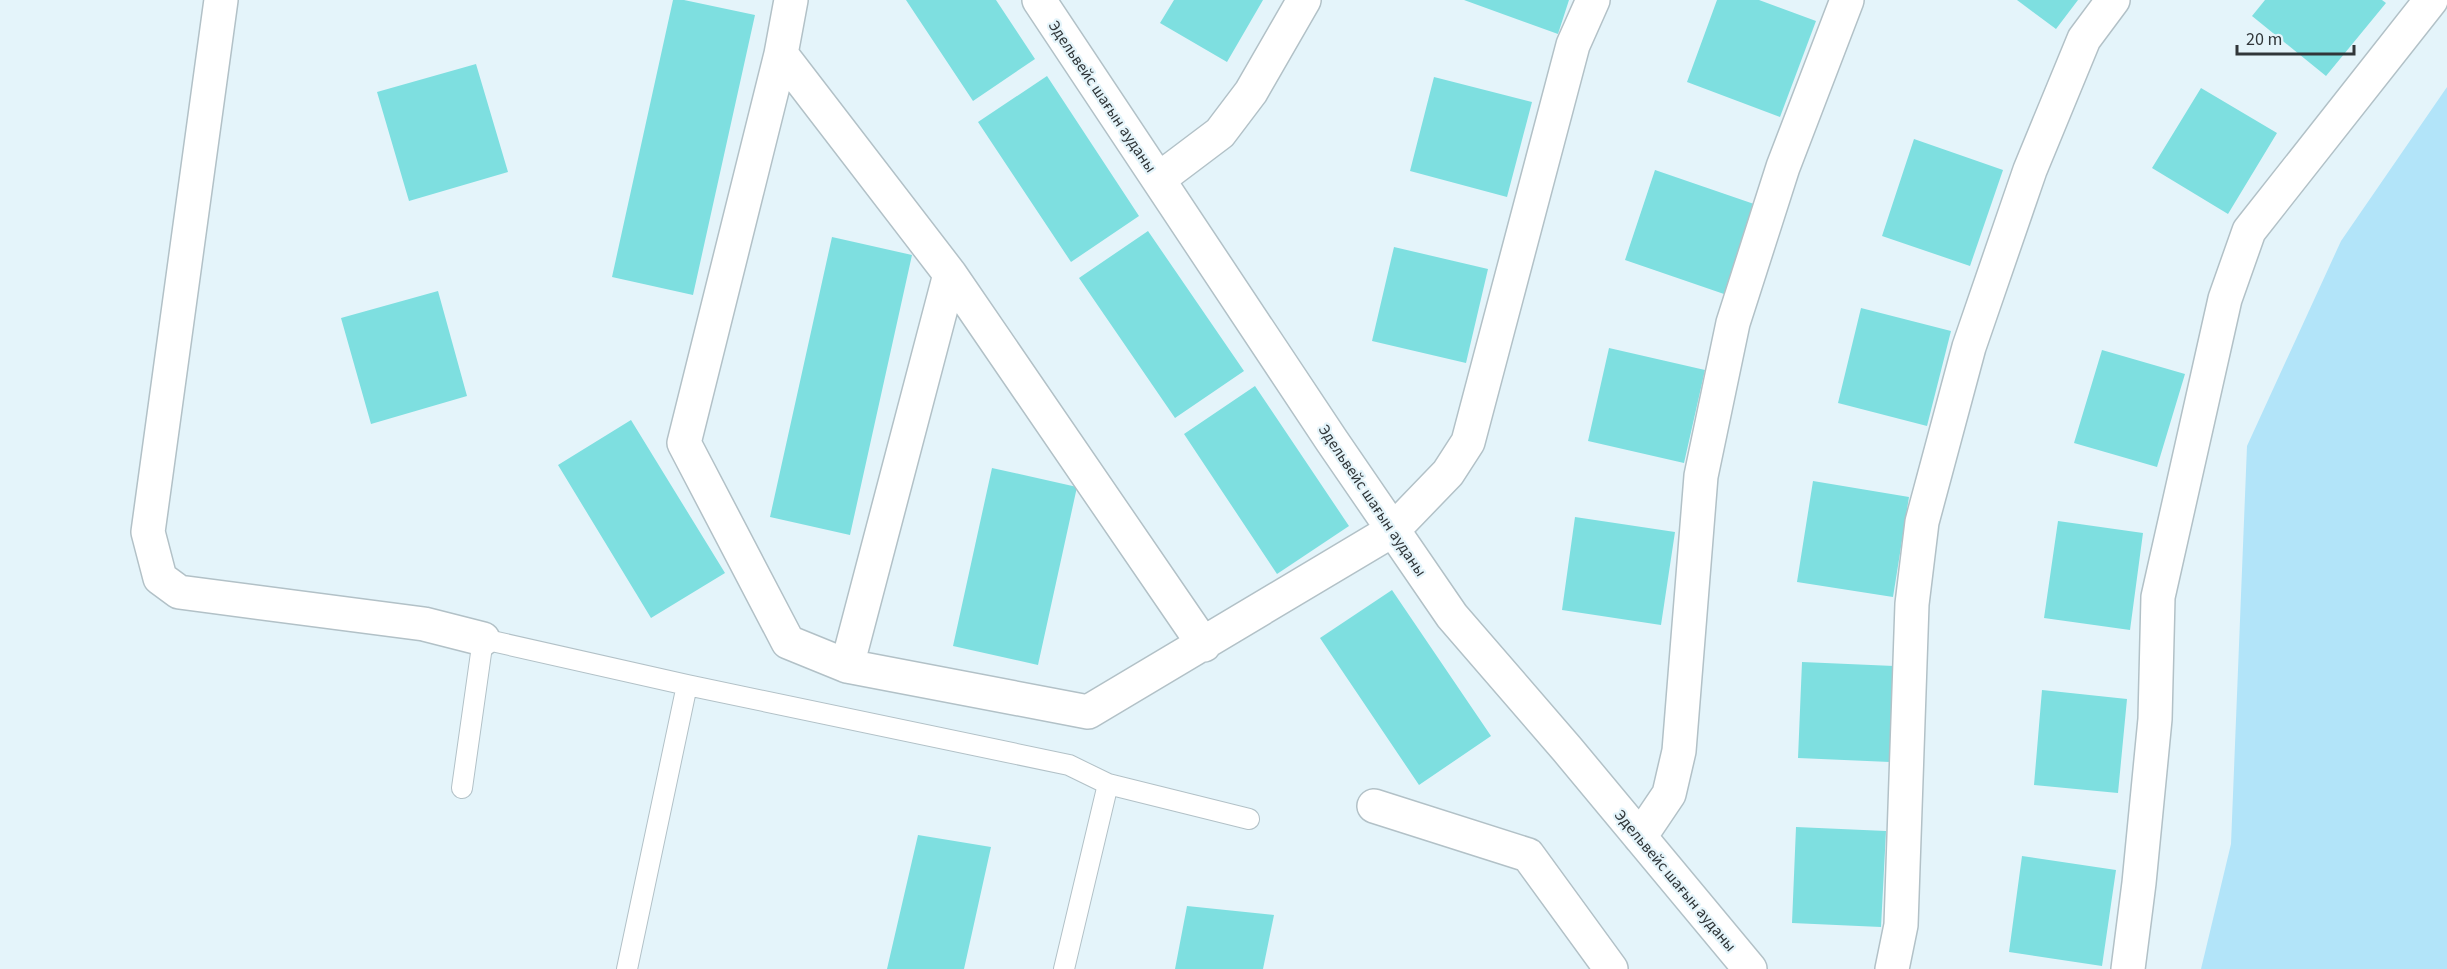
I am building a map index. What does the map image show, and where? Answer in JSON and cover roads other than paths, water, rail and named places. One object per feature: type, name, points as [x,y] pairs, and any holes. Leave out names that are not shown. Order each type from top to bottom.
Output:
[{"type":"street","points":[[221,0],[148,532],[159,578],[179,592],[424,624],[483,639]]},
{"type":"street","points":[[791,0],[781,54],[684,443],[788,642],[847,666],[1088,712],[1204,645],[1393,530],[1448,473],[1468,442],[1573,45],[1593,0]]},
{"type":"street","name":"Эдельвейс шағын ауданы","points":[[1039,0],[1452,616],[1567,749],[1750,969]]},
{"type":"street","points":[[1159,179],[1220,133],[1251,92],[1304,0]]},
{"type":"street","points":[[1640,837],[1669,794],[1679,751],[1701,476],[1733,323],[1783,167],[1847,0]]},
{"type":"street","points":[[1892,969],[1901,925],[1912,604],[1922,522],[1969,347],[2030,170],[2084,39],[2113,0]]},
{"type":"street","points":[[2128,969],[2155,719],[2158,597],[2225,299],[2249,231],[2431,0]]},
{"type":"street","points":[[781,54],[950,274],[1204,645]]},
{"type":"street","points":[[847,666],[950,274]]},
{"type":"street","points":[[1374,806],[1528,855],[1611,969]]},
{"type":"lane","points":[[462,788],[483,639],[687,685],[1069,765],[1108,784],[1250,819]]},
{"type":"lane","points":[[627,969],[687,685]]},
{"type":"lane","points":[[1064,969],[1108,784]]}]
